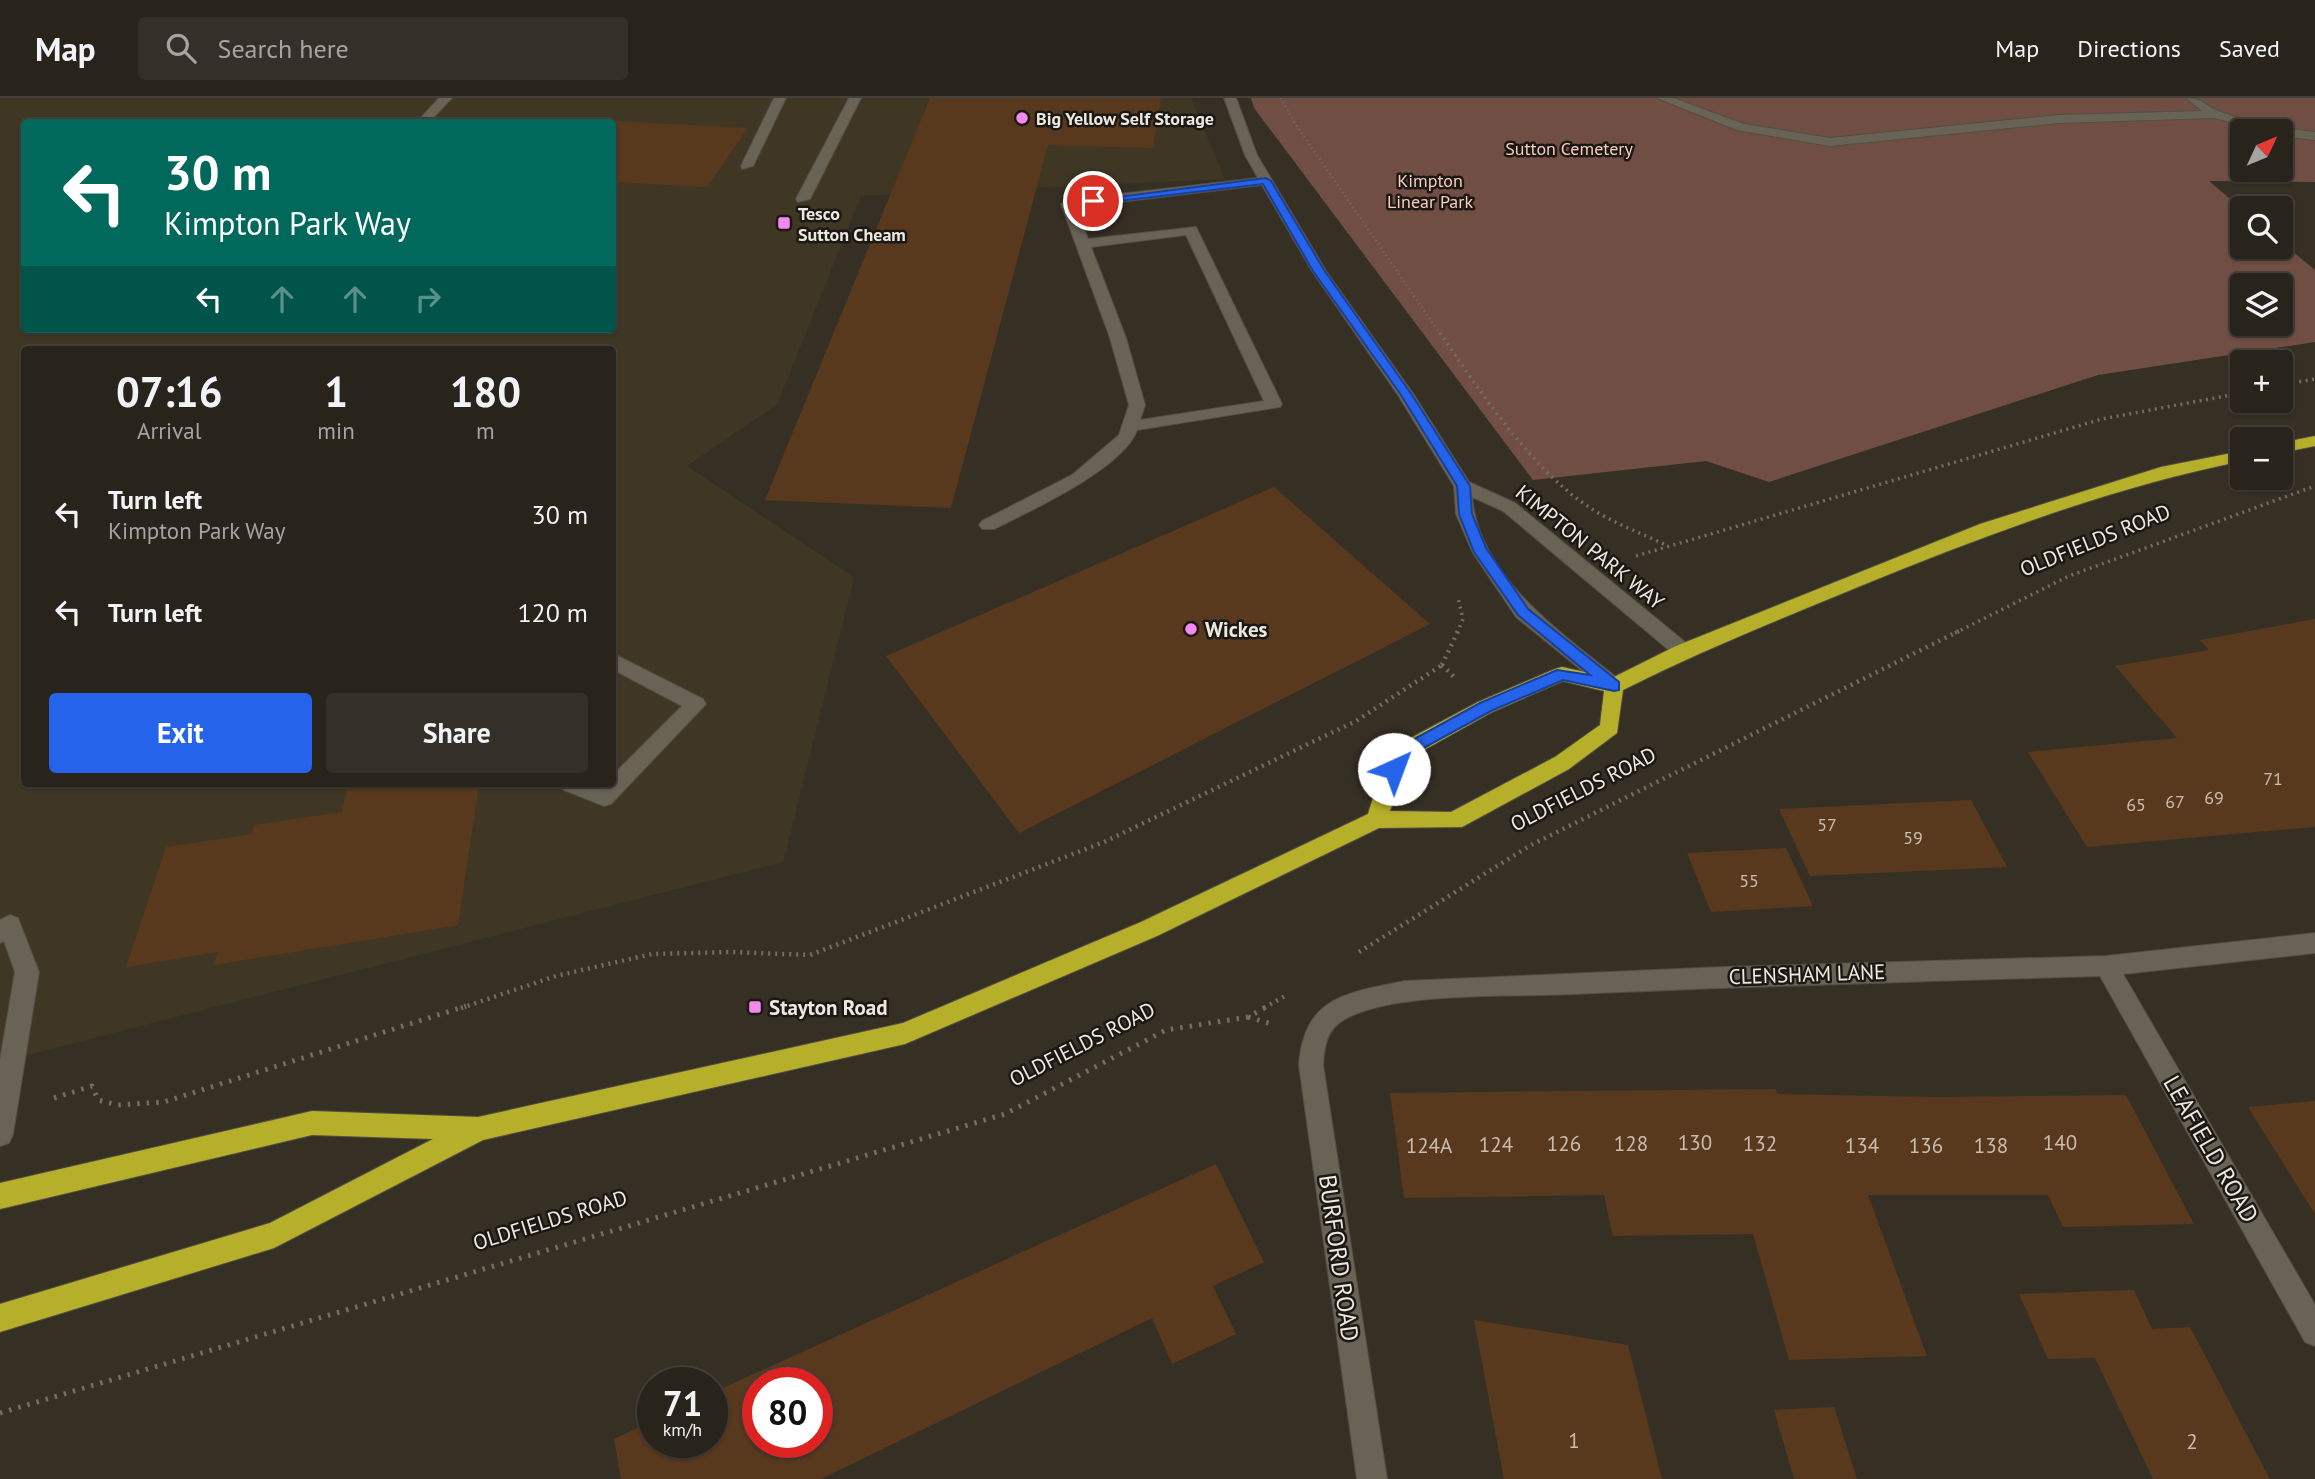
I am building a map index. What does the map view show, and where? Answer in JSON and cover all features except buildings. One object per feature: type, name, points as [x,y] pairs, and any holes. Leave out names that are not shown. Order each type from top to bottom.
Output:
[{"type":"highway","points":[[2293,445],[2315,441]]},
{"type":"highway","name":"OLDFIELDS ROAD","points":[[0,1318],[274,1235],[479,1129],[905,1033],[1149,929],[1377,819],[1454,821],[1526,784],[1610,728],[1614,686],[1683,651],[1986,528],[2167,471],[2230,458]]},
{"type":"highway","points":[[1377,819],[1395,760],[1401,753],[1485,707],[1562,674],[1614,686]]},
{"type":"highway","name":"OLDFIELDS ROAD","points":[[0,1196],[312,1123],[479,1129]]},
{"type":"street","points":[[426,119],[446,98]]},
{"type":"street","points":[[747,166],[780,98]]},
{"type":"street","points":[[803,200],[855,98]]},
{"type":"street","points":[[1230,98],[1251,155],[1319,271],[1406,395],[1463,486],[1465,514],[1479,549],[1523,612],[1614,686]]},
{"type":"street","points":[[1663,98],[1741,127],[1830,142],[2059,119],[2214,114],[2232,119]]},
{"type":"street","points":[[2192,98],[2214,114]]},
{"type":"street","points":[[2293,134],[2315,136]]},
{"type":"street","points":[[988,525],[1078,478],[1126,437],[1137,405],[1118,338],[1068,204],[1266,181]]},
{"type":"street","points":[[1083,244],[1191,230],[1274,404],[1130,426]]},
{"type":"street","name":"KIMPTON PARK WAY","points":[[1463,486],[1508,507],[1683,651]]},
{"type":"street","points":[[616,662],[696,704],[616,786]]},
{"type":"street","points":[[578,787],[604,798],[615,787]]},
{"type":"street","points":[[0,933],[10,925],[27,972],[0,1134]]},
{"type":"street","name":"CLENSHAM LANE","points":[[1314,1037],[1331,1014],[1364,1000],[1405,991],[1737,976],[2106,966],[2315,943]]},
{"type":"street","name":"LEAFIELD ROAD","points":[[2106,966],[2315,1332]]},
{"type":"street","name":"BURFORD ROAD","points":[[1314,1037],[1311,1065],[1372,1479]]},
{"type":"path","points":[[1281,98],[1294,122],[1481,393],[1558,484],[1588,507],[1668,546]]},
{"type":"path","points":[[2293,383],[2315,379]]},
{"type":"path","points":[[1631,558],[2102,419],[2230,395]]},
{"type":"path","name":"OLDFIELDS ROAD","points":[[1350,957],[1531,845],[2069,576],[2315,486]]},
{"type":"path","points":[[57,1097],[92,1086],[98,1100],[117,1105],[164,1102],[318,1055],[544,979],[652,954],[732,952],[810,955],[1104,842],[1356,721],[1442,665],[1463,619],[1457,593]]},
{"type":"path","name":"OLDFIELDS ROAD","points":[[0,1413],[1005,1114],[1167,1030],[1248,1017],[1293,990]]},
{"type":"shaded area","points":[[0,98],[1191,98],[1225,179],[861,196],[777,405],[687,466],[854,577],[783,862],[0,1062]]},
{"type":"green space","points":[[1251,98],[2315,98],[2315,182],[2293,182],[2293,119],[2230,119],[2230,181],[2209,181],[2230,199],[2230,259],[2293,259],[2293,252],[2315,270],[2315,342],[2262,350],[2230,350],[2230,355],[2098,375],[1769,482],[1706,461],[1533,480],[1254,108]]},
{"type":"place","name":"Big Yellow Self Storage","points":[[1022,118]]},
{"type":"place","name":"Tesco Sutton Cheam","points":[[784,223]]},
{"type":"place","name":"Wickes","points":[[1191,629]]},
{"type":"place","name":"Stayton Road","points":[[755,1007]]},
{"type":"route","points":[[1093,201],[1266,181],[1319,271],[1406,395],[1463,486],[1465,514],[1479,549],[1523,612],[1614,686],[1562,674],[1485,707],[1401,753],[1395,760],[1394,769]]},
{"type":"park label","name":"Sutton Cemetery","points":[[1569,148]]},
{"type":"park label","name":"Kimpton Linear Park","points":[[1430,190]]}]
